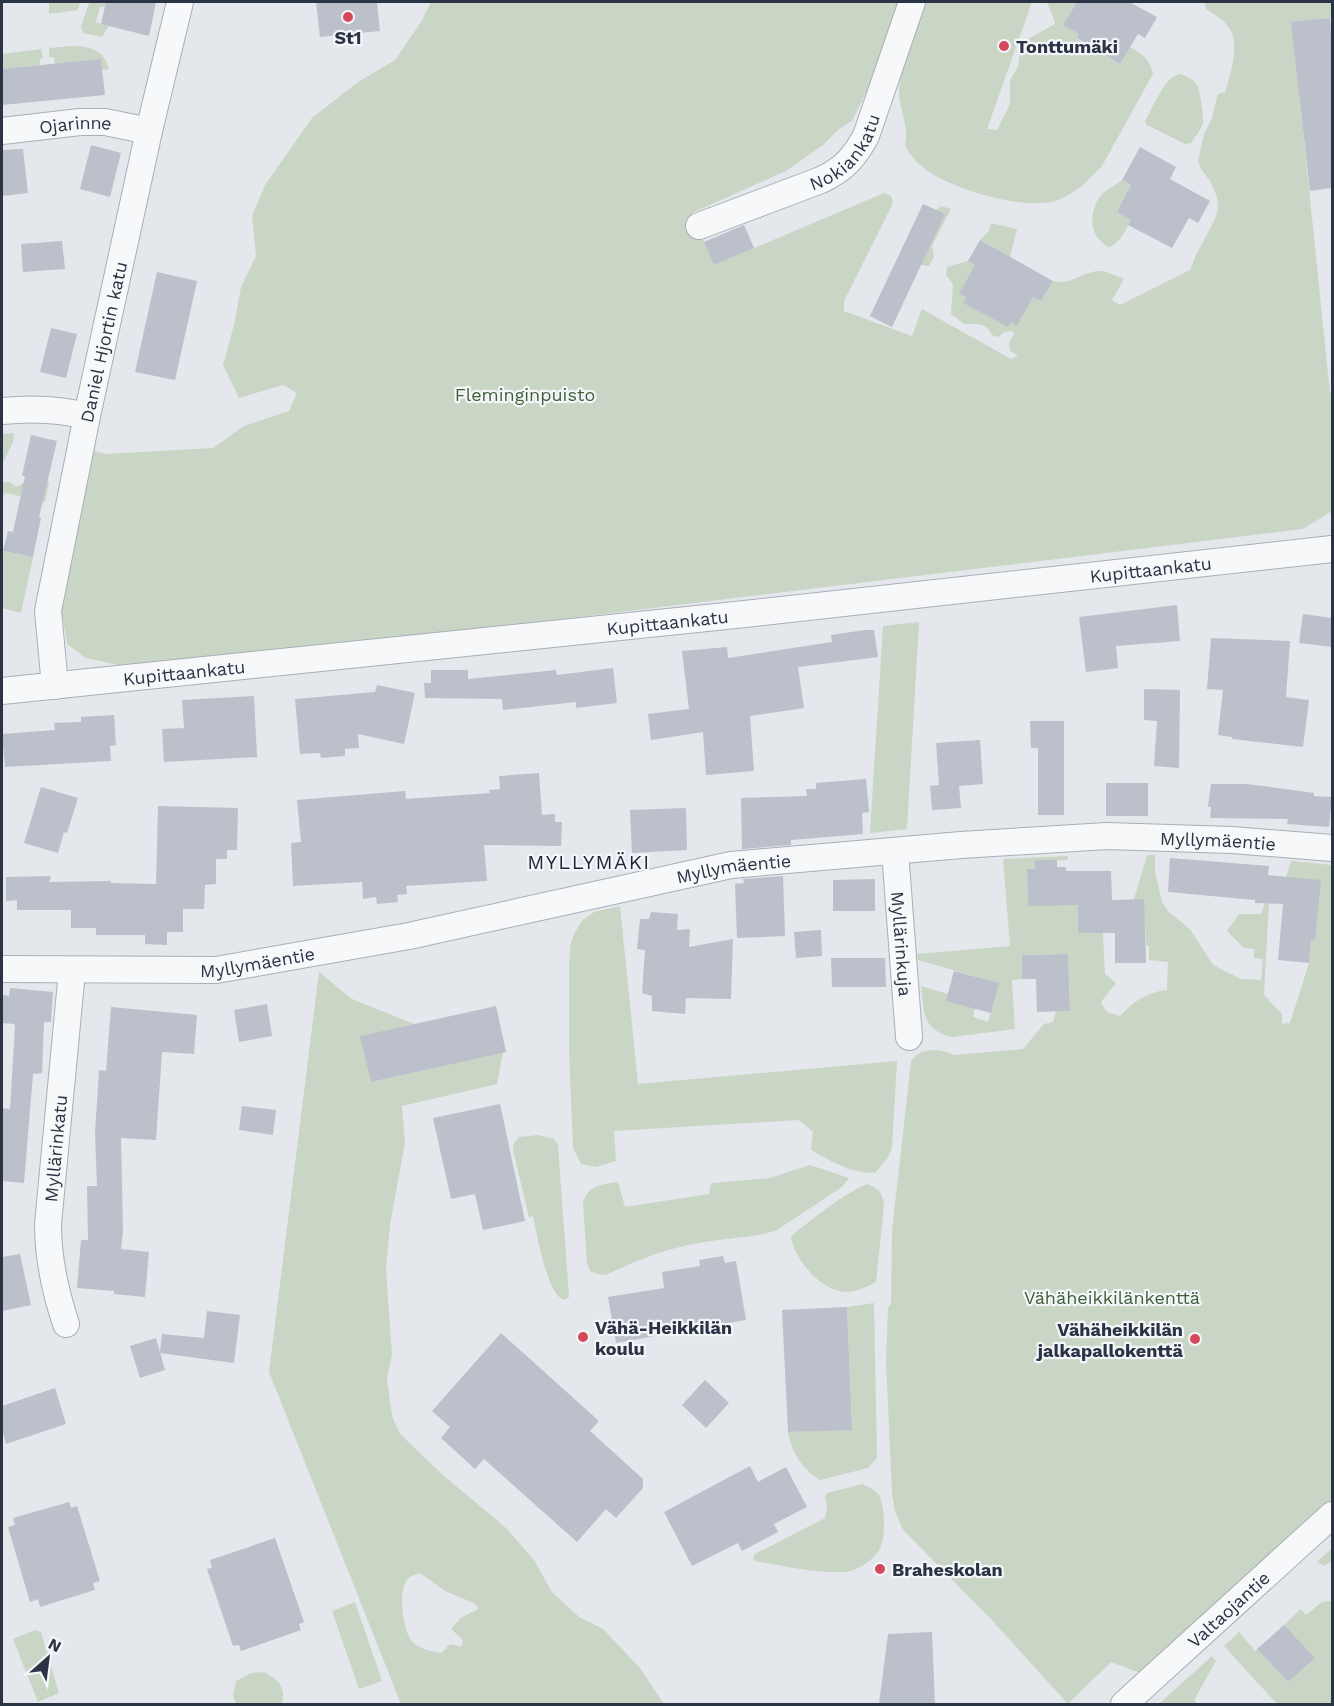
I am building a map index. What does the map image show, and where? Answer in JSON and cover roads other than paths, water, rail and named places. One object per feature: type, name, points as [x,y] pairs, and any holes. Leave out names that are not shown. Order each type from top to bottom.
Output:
[{"type":"street","name":"Daniel Hjortin katu","points":[[55,686],[48,611],[87,416],[149,131],[180,2]]},
{"type":"street","name":"Nokiankatu","points":[[699,226],[822,180],[839,171],[857,153],[866,136],[912,2]]},
{"type":"street","name":"Ojarinne","points":[[2,131],[80,122],[105,122],[149,131]]},
{"type":"street","points":[[2,411],[30,408],[87,416]]},
{"type":"street","name":"Kupittaankatu","points":[[2,691],[779,610],[1332,549]]},
{"type":"street","name":"Myllymäentie","points":[[2,969],[72,971],[216,969],[408,936],[731,865],[1032,840],[1121,836],[1242,840],[1332,848]]},
{"type":"street","name":"Myllärinkuja","points":[[895,851],[909,1037]]},
{"type":"street","name":"Myllärinkatu","points":[[66,1324],[52,1276],[48,1224],[72,971]]},
{"type":"street","name":"Valtaojantie","points":[[1124,1704],[1332,1515]]},
{"type":"place","name":"St1","points":[[348,17]]},
{"type":"place","name":"Tonttumäki","points":[[1004,46]]},
{"type":"place","name":"Vähä-Heikkilän koulu","points":[[583,1337]]},
{"type":"place","name":"Vähäheikkilän jalkapallokenttä","points":[[1195,1339]]},
{"type":"place","name":"Braheskolan","points":[[880,1569]]},
{"type":"district","name":"MYLLYMÄKI","points":[[589,862]]},
{"type":"park label","name":"Fleminginpuisto","points":[[525,394]]},
{"type":"park label","name":"Vähäheikkilänkenttä","points":[[1112,1297]]}]
